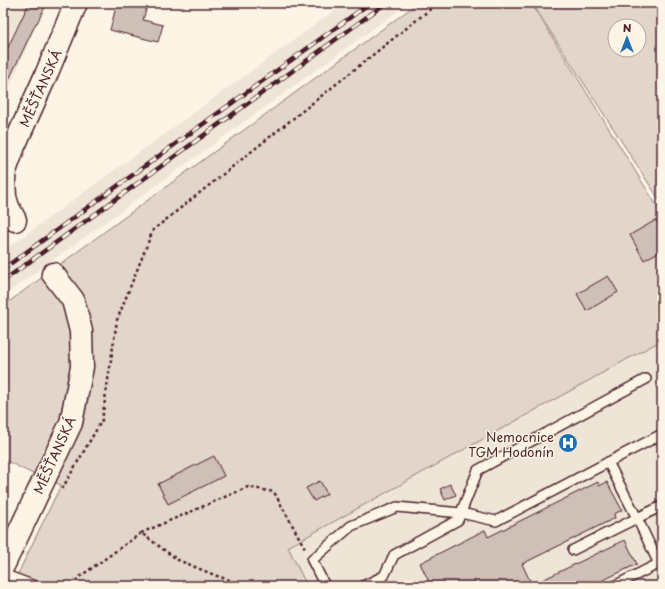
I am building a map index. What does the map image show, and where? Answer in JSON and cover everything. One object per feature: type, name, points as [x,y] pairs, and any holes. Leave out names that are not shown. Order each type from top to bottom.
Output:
[{"type":"main road","name":"MĚŠŤANSKÁ","points":[[15,220],[5,198],[4,170],[76,3]]},
{"type":"main road","name":"MĚŠŤANSKÁ","points":[[3,566],[71,423],[82,367],[81,331],[73,300],[53,274]]},
{"type":"lane","points":[[363,586],[384,576],[394,555],[458,520],[478,470],[646,378]]},
{"type":"lane","points":[[325,586],[312,560],[351,526],[396,507],[461,513],[496,521],[662,434]]},
{"type":"lane","points":[[608,462],[661,563],[614,586]]},
{"type":"lane","points":[[573,550],[662,506]]},
{"type":"lane","points":[[3,574],[35,586]]},
{"type":"path","points":[[58,495],[102,420],[117,320],[153,230],[438,3]]},
{"type":"path","points":[[72,586],[78,578],[141,533],[248,487],[274,492],[312,560]]},
{"type":"path","points":[[141,533],[178,560],[217,576],[248,586]]},
{"type":"shaded area","points":[[3,3],[47,3],[3,103]]},
{"type":"shaded area","points":[[345,3],[409,3],[3,296],[3,251]]},
{"type":"shaded area","points":[[418,3],[531,3],[662,214],[662,340],[288,547],[307,586],[12,586],[61,485],[31,473],[3,459],[3,306]]},
{"type":"shaded area","points":[[532,3],[662,3],[662,204]]},
{"type":"shaded area","name":"Nemocnice TGM Hodonín","points":[[662,340],[662,586],[307,586],[288,547]]},
{"type":"building","points":[[29,3],[47,3],[3,92],[3,58]]},
{"type":"building","points":[[117,3],[148,3],[143,20],[163,25],[158,42],[110,30]]},
{"type":"building","points":[[656,220],[662,230],[662,250],[644,260],[630,235]]},
{"type":"building","points":[[608,276],[618,292],[587,311],[577,294]]},
{"type":"building","points":[[214,456],[224,476],[168,504],[158,484]]},
{"type":"building","points":[[320,481],[327,494],[314,501],[306,488]]},
{"type":"building","points":[[598,482],[599,486],[607,482],[622,510],[614,514],[615,518],[522,564],[532,585],[625,540],[637,564],[591,586],[431,586],[420,563],[485,530],[488,537]]},
{"type":"building","points":[[450,484],[456,495],[445,500],[440,489]]},
{"type":"railway","points":[[3,269],[370,3]]},
{"type":"railway","points":[[3,281],[386,3]]},
{"type":"place","name":"Nemocnice TGM Hodonín","points":[[568,443]]}]
